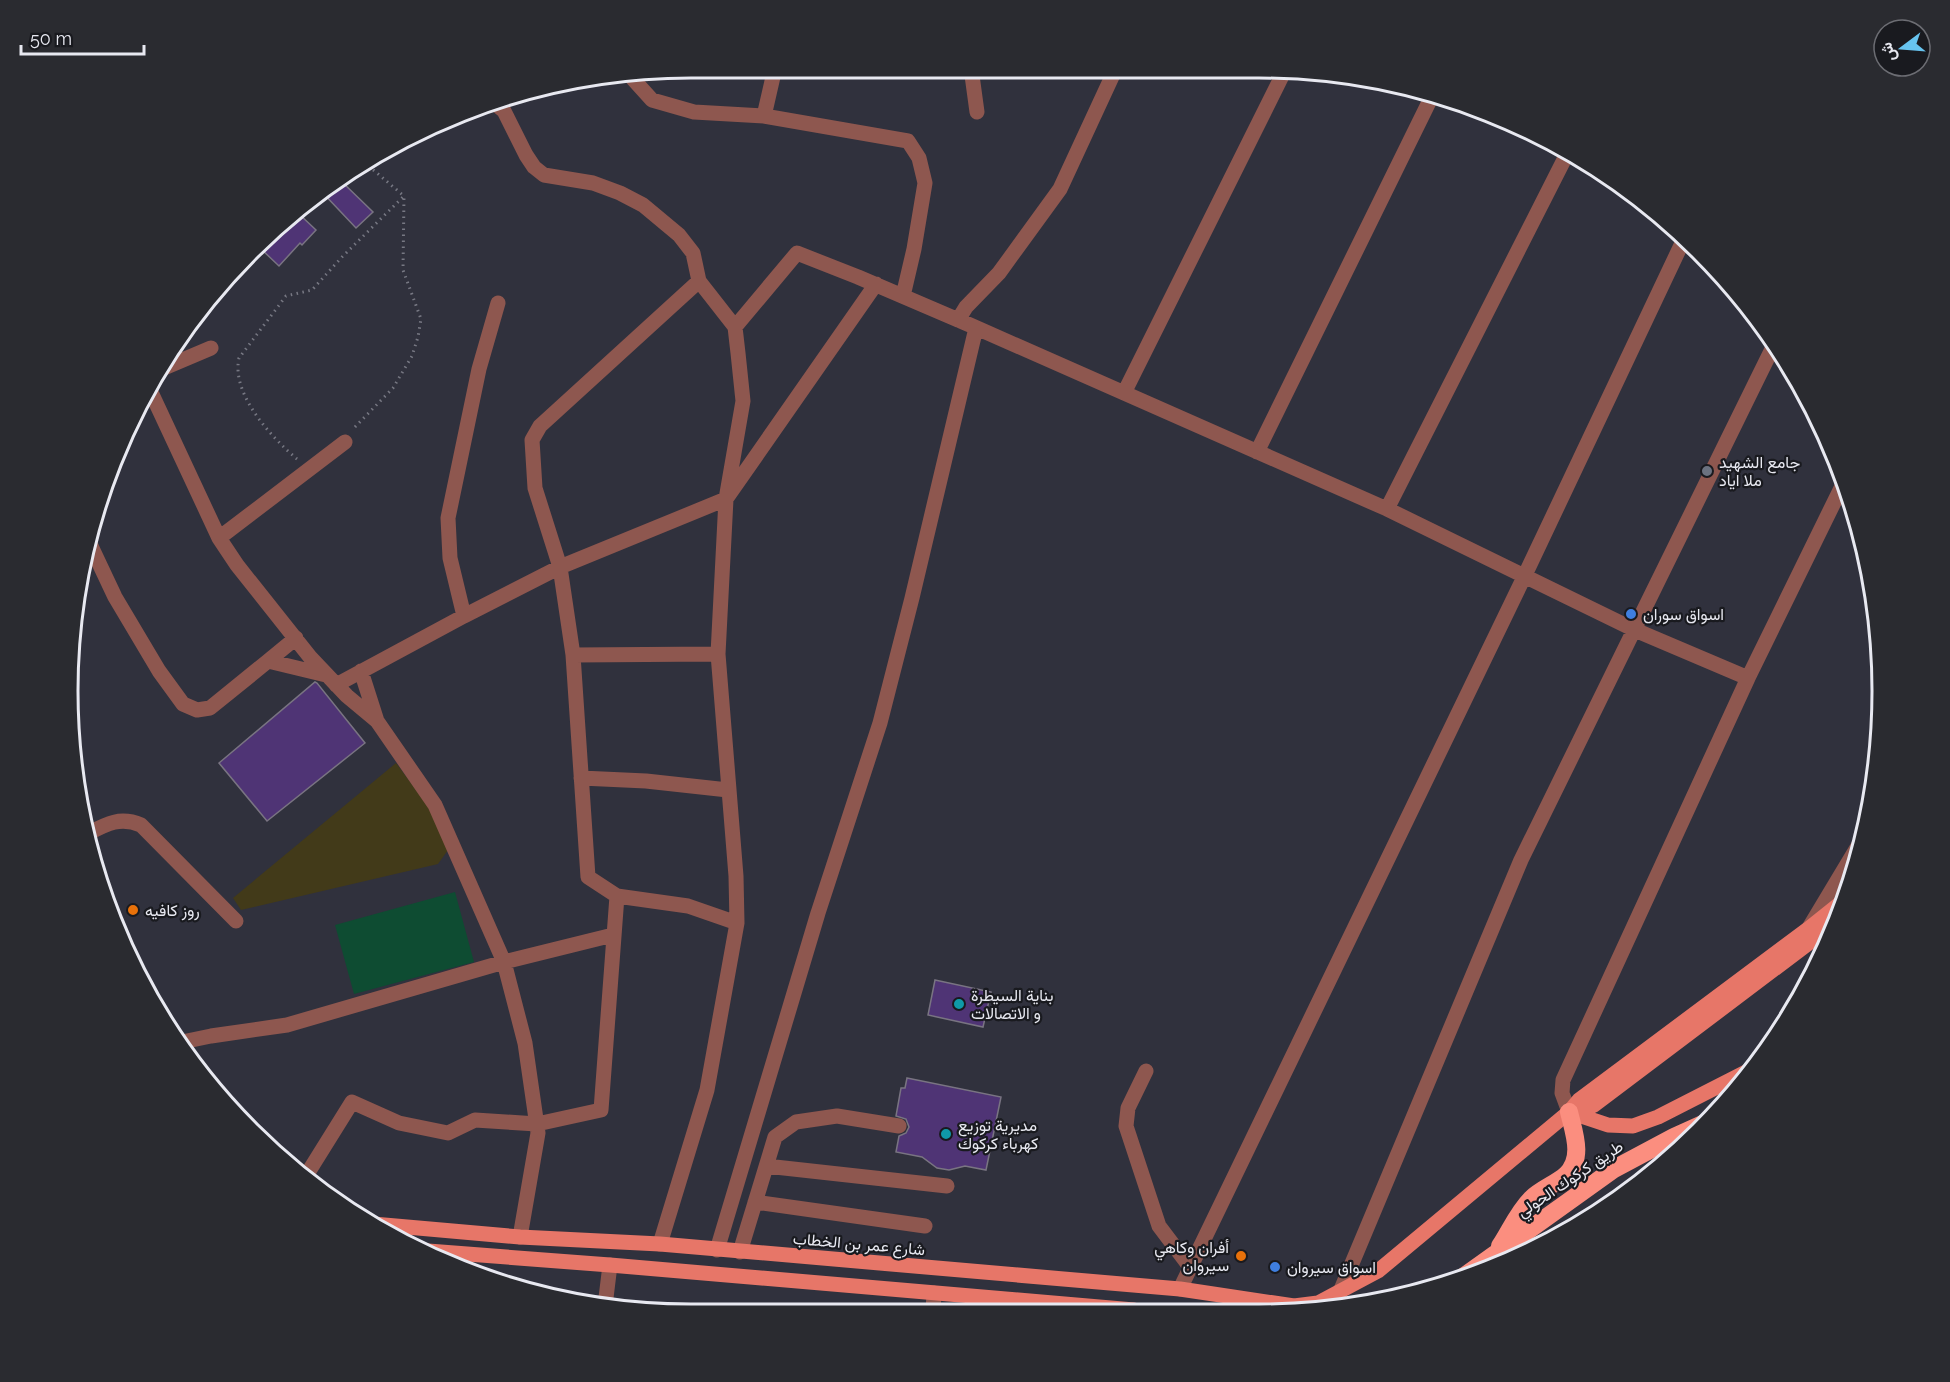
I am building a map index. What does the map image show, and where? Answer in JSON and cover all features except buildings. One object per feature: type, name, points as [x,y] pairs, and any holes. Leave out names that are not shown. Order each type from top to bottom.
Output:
[{"type":"highway","points":[[1496,1253],[1526,1204],[1566,1174],[1573,1166],[1577,1146],[1569,1112]]},
{"type":"highway","name":"طريق كركوك الحولي","points":[[1487,1260],[1614,1169],[1683,1133]]},
{"type":"main road","points":[[1333,1300],[1340,1292],[1378,1271],[1569,1112],[1579,1100],[1831,911]]},
{"type":"main road","points":[[1569,1112],[1594,1105],[1822,933]]},
{"type":"main road","points":[[1569,1112],[1608,1125],[1633,1126],[1658,1117],[1733,1079]]},
{"type":"main road","name":"شارع عمر بن الخطاب","points":[[391,1226],[520,1237],[660,1244],[1180,1289],[1277,1304]]},
{"type":"main road","points":[[445,1252],[610,1264],[1062,1304]]},
{"type":"main road","points":[[1108,1304],[1110,1283]]},
{"type":"main road","name":"شارع عمر بن الخطاب","points":[[1323,1301],[1340,1292]]},
{"type":"street","points":[[764,116],[773,78]]},
{"type":"street","points":[[972,78],[977,112]]},
{"type":"street","points":[[958,320],[966,307],[999,273],[1060,189],[1111,78]]},
{"type":"street","points":[[1124,393],[1282,79]]},
{"type":"street","points":[[634,81],[652,100],[694,112],[764,116],[908,141],[920,158],[925,183],[914,249],[903,296]]},
{"type":"street","points":[[1257,452],[1428,102]]},
{"type":"street","points":[[501,109],[534,167],[544,175],[593,183],[643,206],[679,235],[693,253],[699,281],[735,327],[743,401],[726,498],[718,654],[736,876],[737,923],[707,1090],[660,1244]]},
{"type":"street","points":[[1387,509],[1564,159]]},
{"type":"street","points":[[1180,1289],[1525,575],[1680,247]]},
{"type":"street","points":[[735,327],[797,253],[876,284],[1387,509],[1635,630],[1748,678]]},
{"type":"street","points":[[699,281],[540,426],[532,440],[535,488],[560,567],[573,655],[588,877],[617,896],[688,906],[737,923]]},
{"type":"street","points":[[268,661],[331,680],[361,671],[560,567],[726,498],[876,284]]},
{"type":"street","points":[[464,616],[450,558],[448,518],[478,369],[498,303]]},
{"type":"street","points":[[717,1250],[818,913],[880,723],[976,328]]},
{"type":"street","points":[[172,364],[211,348]]},
{"type":"street","points":[[1340,1292],[1521,860],[1770,352]]},
{"type":"street","points":[[153,397],[219,538],[237,565],[331,680],[377,721],[435,805],[504,962],[525,1043],[538,1133],[520,1237]]},
{"type":"street","points":[[219,538],[345,439]]},
{"type":"street","points":[[1569,1112],[1562,1093],[1563,1080],[1748,678],[1839,493]]},
{"type":"street","points":[[94,553],[115,597],[159,671],[183,704],[197,710],[210,708],[296,638]]},
{"type":"street","points":[[573,655],[718,654]]},
{"type":"street","points":[[361,671],[377,721]]},
{"type":"street","points":[[581,778],[646,781],[728,790]]},
{"type":"street","points":[[95,831],[117,821],[134,822],[141,825],[236,921]]},
{"type":"street","points":[[1808,929],[1846,866]]},
{"type":"street","points":[[310,1170],[352,1102],[399,1124],[448,1133],[475,1120],[537,1124],[601,1110],[617,896]]},
{"type":"street","points":[[188,1041],[287,1024],[504,962],[613,935]]},
{"type":"street","points":[[1146,1071],[1128,1108],[1126,1126],[1159,1226],[1191,1267]]},
{"type":"street","points":[[740,1252],[775,1137],[796,1122],[837,1116],[899,1126]]},
{"type":"street","points":[[766,1166],[948,1186]]},
{"type":"street","points":[[755,1202],[925,1226]]},
{"type":"street","points":[[606,1298],[610,1264]]},
{"type":"street","points":[[933,1304],[934,1293]]},
{"type":"path","points":[[371,168],[404,196]]},
{"type":"path","points":[[345,439],[393,388],[412,356],[418,337],[421,319],[403,270],[404,196]]},
{"type":"path","points":[[302,462],[282,444],[251,407],[242,391],[237,368],[239,358],[286,296],[312,291],[342,257],[404,196]]},
{"type":"green space","points":[[455,892],[474,962],[354,994],[335,925]]},
{"type":"sand","points":[[396,763],[429,807],[448,850],[438,864],[241,910],[233,898]]},
{"type":"place","name":"جامع الشهيد ملا اياد","points":[[1707,471]]},
{"type":"place","name":"اسواق سوران","points":[[1631,614]]},
{"type":"place","name":"روز كافيه","points":[[133,910]]},
{"type":"place","name":"بناية السيطرة و الاتصالات","points":[[959,1004]]},
{"type":"place","name":"مديرية توزيع كهرباء كركوك","points":[[946,1134]]},
{"type":"place","name":"أفران وكاهي سيروان","points":[[1241,1256]]},
{"type":"place","name":"اسواق سيروان","points":[[1275,1267]]}]
